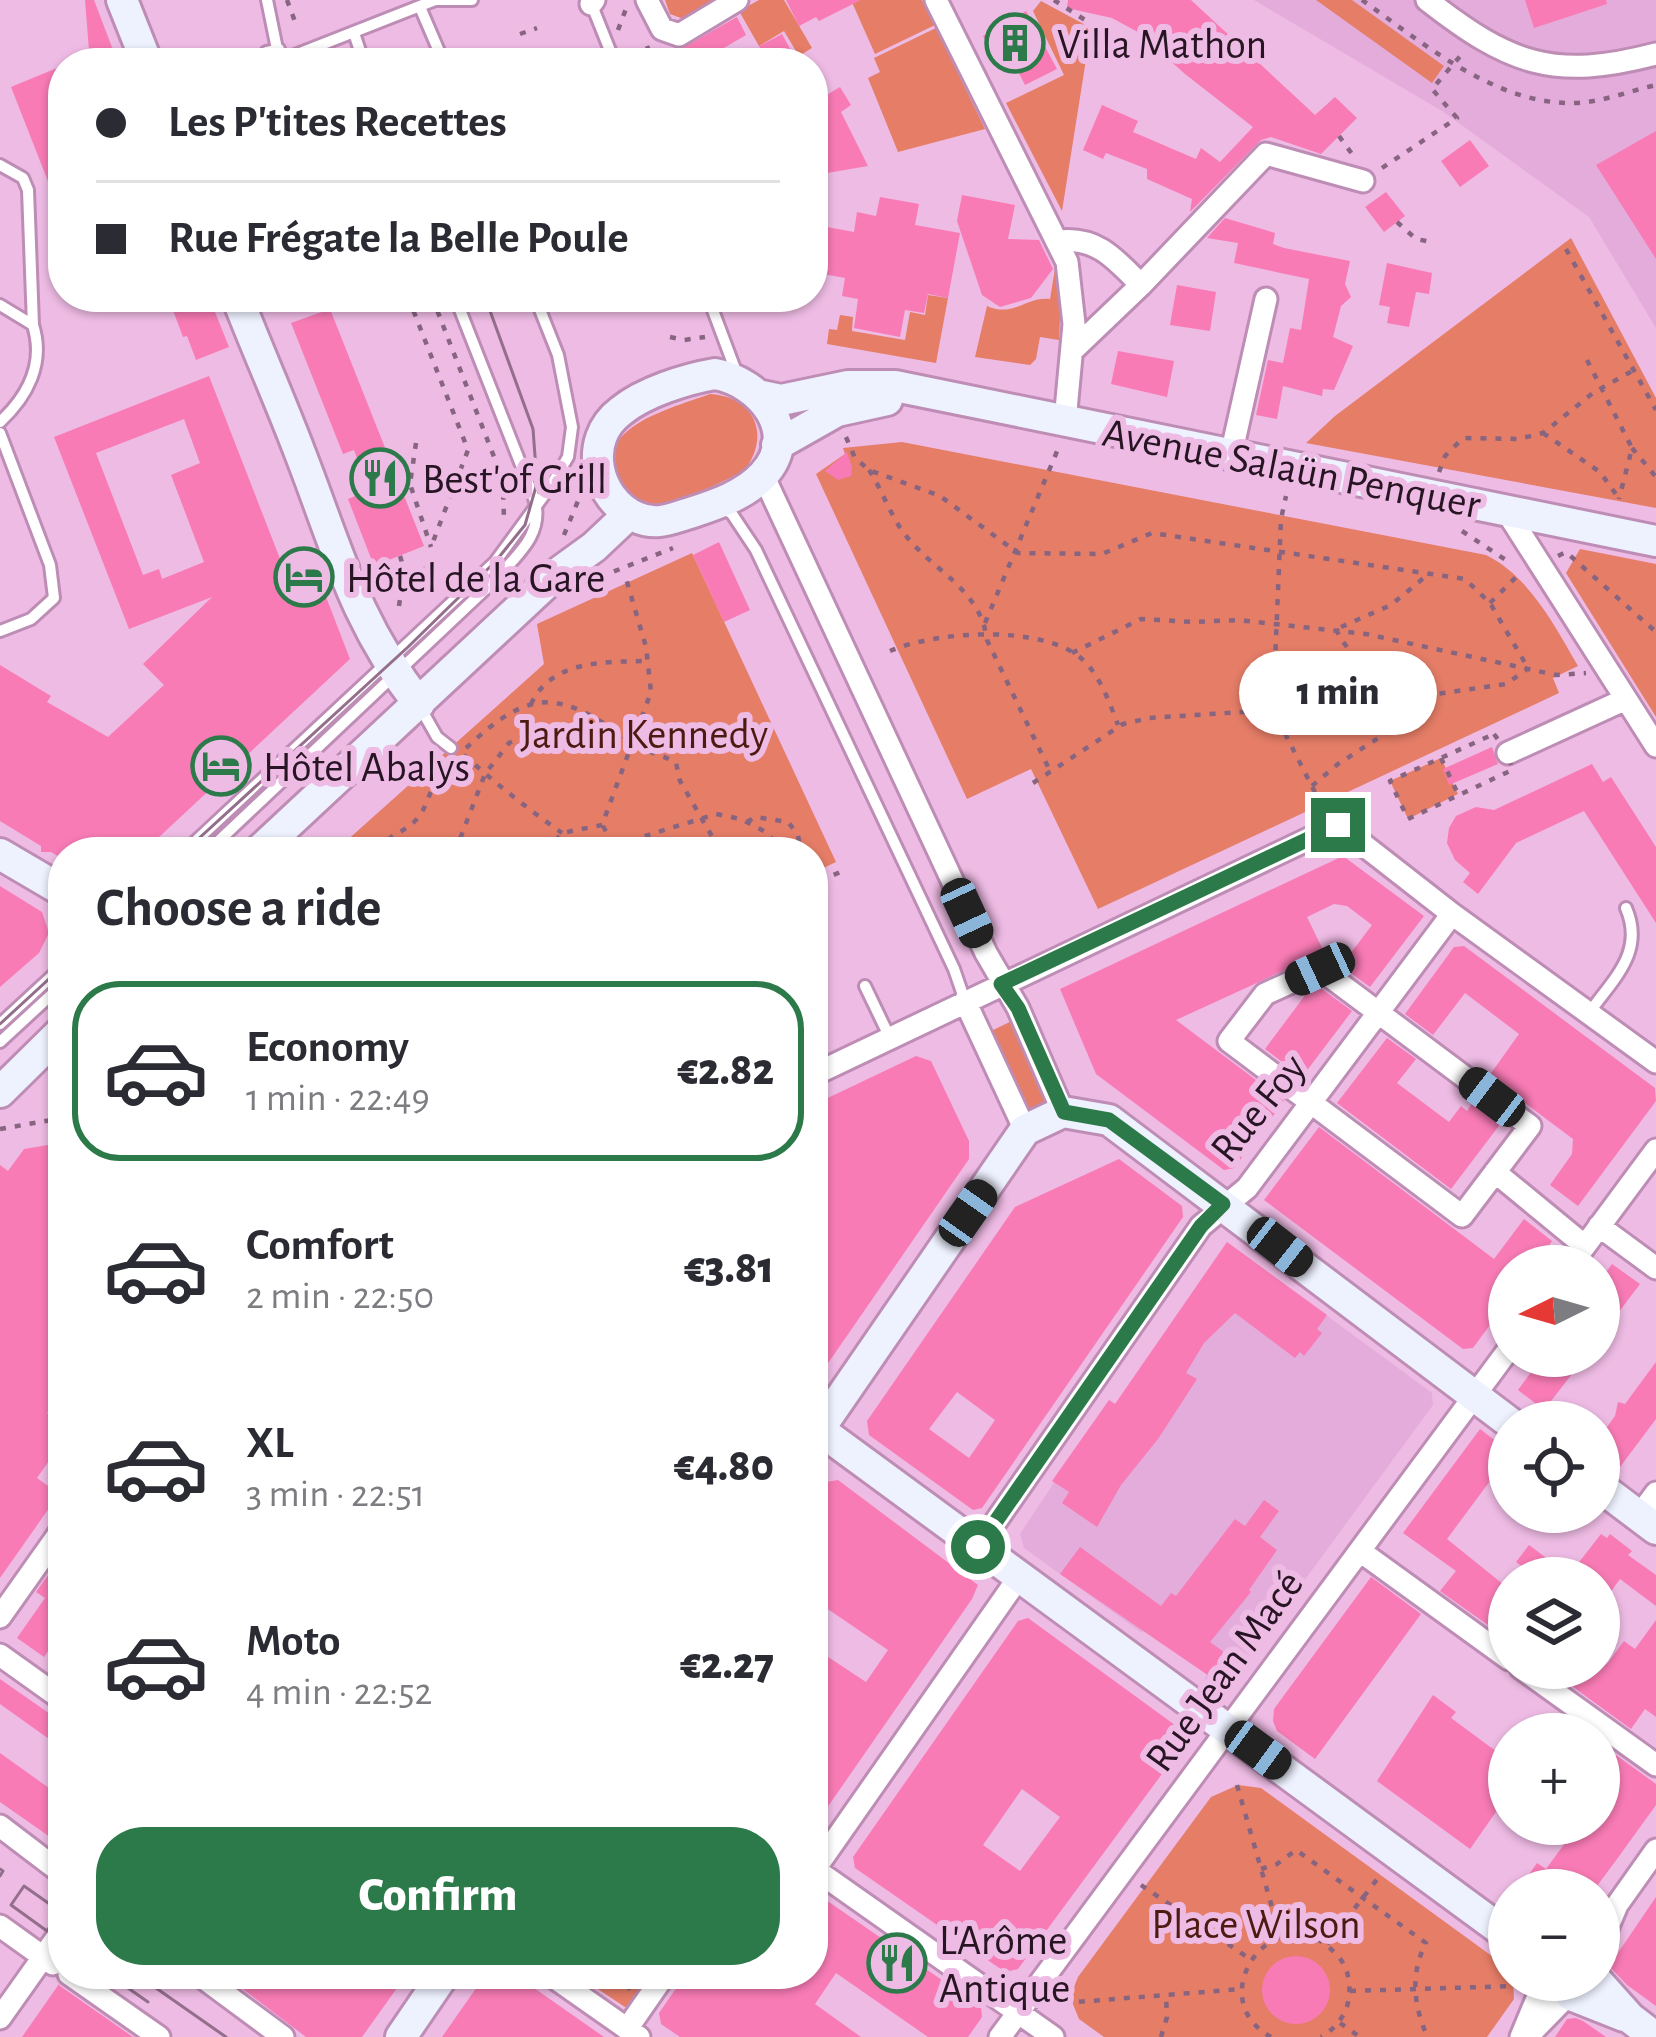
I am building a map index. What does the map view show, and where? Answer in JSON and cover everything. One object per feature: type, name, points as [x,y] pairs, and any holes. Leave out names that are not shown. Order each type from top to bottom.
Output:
[{"type":"main road","points":[[122,0],[141,48]]},
{"type":"main road","points":[[243,312],[353,599],[419,704]]},
{"type":"main road","points":[[716,374],[751,388],[775,420],[777,445],[763,476],[748,488],[655,523],[629,514],[613,501],[600,479],[599,449],[612,418],[629,406],[703,376],[716,374]]},
{"type":"main road","name":"Avenue Salaün Penquer","points":[[751,388],[792,399],[865,385],[895,386],[1062,435],[1231,455],[1656,541]]},
{"type":"main road","name":"Avenue Salaün Penquer","points":[[777,445],[838,411],[928,395]]},
{"type":"main road","points":[[275,837],[554,576],[629,514]]},
{"type":"main road","points":[[0,854],[48,882]]},
{"type":"main road","points":[[0,1092],[48,1045]]},
{"type":"main road","points":[[828,1412],[1025,1130],[1064,1112],[1109,1120],[1212,1215],[1488,1407]]},
{"type":"main road","points":[[828,1440],[1488,1918]]},
{"type":"main road","points":[[1620,1497],[1650,1513]]},
{"type":"main road","points":[[401,2037],[434,1989]]},
{"type":"main road","points":[[1600,2001],[1655,2037]]},
{"type":"street","points":[[647,0],[662,29],[679,35],[737,0]]},
{"type":"street","points":[[936,0],[1060,241],[1074,297],[1062,435]]},
{"type":"street","points":[[1427,0],[1473,35],[1521,61],[1568,68],[1656,54]]},
{"type":"street","points":[[1073,350],[1266,154],[1363,181]]},
{"type":"street","points":[[1060,241],[1093,243],[1141,285]]},
{"type":"street","points":[[1231,455],[1266,299]]},
{"type":"street","points":[[763,476],[986,953],[983,993],[1025,1130]]},
{"type":"street","points":[[1505,509],[1656,746]]},
{"type":"street","points":[[1508,753],[1626,699]]},
{"type":"street","points":[[828,1069],[1331,818],[1452,914],[1656,1062]]},
{"type":"street","name":"Rue Foy","points":[[978,1547],[1212,1215],[1247,1188],[1452,914]]},
{"type":"street","points":[[1320,969],[1379,1012],[1529,1126],[1462,1216],[1229,1041],[1265,994],[1320,969]]},
{"type":"street","points":[[983,993],[1018,1008],[1064,1112]]},
{"type":"street","points":[[1586,1245],[1656,1150]]},
{"type":"street","points":[[1495,1172],[1584,1245]]},
{"type":"street","points":[[1599,1226],[1656,1268]]},
{"type":"street","name":"Rue Jean Macé","points":[[1000,2037],[1488,1377]]},
{"type":"street","points":[[0,1617],[48,1549]]},
{"type":"street","points":[[1360,1551],[1488,1644]]},
{"type":"street","points":[[828,1848],[1019,1577]]},
{"type":"street","points":[[0,1655],[48,1689]]},
{"type":"street","points":[[1550,1689],[1656,1766]]},
{"type":"street","points":[[0,1826],[48,1863]]},
{"type":"street","points":[[1620,1902],[1656,1850]]},
{"type":"street","points":[[828,1878],[1053,2037]]},
{"type":"street","points":[[0,1926],[48,1960]]},
{"type":"street","points":[[0,2018],[48,1951]]},
{"type":"street","points":[[91,1989],[160,2037]]},
{"type":"street","points":[[217,1989],[283,2037]]},
{"type":"street","points":[[570,1989],[633,2033],[657,1989]]},
{"type":"street","points":[[1524,2037],[1536,2001]]},
{"type":"lane","points":[[267,0],[277,48]]},
{"type":"lane","points":[[319,48],[435,0],[472,0]]},
{"type":"lane","points":[[591,1],[609,48]]},
{"type":"lane","points":[[420,7],[438,48]]},
{"type":"lane","points":[[354,33],[359,48]]},
{"type":"lane","points":[[0,165],[22,178],[28,190],[33,325],[40,344],[25,399],[0,422]]},
{"type":"lane","points":[[0,305],[33,325]]},
{"type":"lane","points":[[461,312],[537,506]]},
{"type":"lane","points":[[222,837],[495,562],[568,457],[572,427],[558,355],[541,312]]},
{"type":"lane","points":[[714,312],[751,388]]},
{"type":"lane","points":[[0,434],[50,565],[54,598],[31,619],[0,631]]},
{"type":"lane","points":[[717,503],[732,514],[757,550],[904,862],[983,993]]},
{"type":"lane","points":[[201,837],[393,669]]},
{"type":"lane","points":[[419,704],[437,737],[456,750]]},
{"type":"lane","points":[[1589,1013],[1630,953],[1633,926],[1626,908]]},
{"type":"lane","points":[[0,1024],[48,980]]},
{"type":"lane","points":[[865,986],[890,1038]]},
{"type":"lane","points":[[0,1042],[48,998]]},
{"type":"path","points":[[286,0],[297,27]]},
{"type":"path","points":[[1054,0],[1113,38]]},
{"type":"path","points":[[1361,0],[1455,66],[1528,97],[1568,103],[1656,85]]},
{"type":"path","points":[[520,34],[537,28]]},
{"type":"path","points":[[1363,181],[1457,118],[1432,89],[1455,66]]},
{"type":"path","points":[[1397,222],[1414,238],[1430,242]]},
{"type":"path","points":[[1566,248],[1656,410]]},
{"type":"path","points":[[414,312],[468,450],[431,547],[410,484],[416,443]]},
{"type":"path","points":[[438,312],[502,480],[503,526]]},
{"type":"path","points":[[670,337],[684,340],[723,334]]},
{"type":"path","points":[[1587,359],[1632,448],[1656,477]]},
{"type":"path","points":[[1438,473],[1445,456],[1463,438],[1518,439],[1543,433],[1601,388],[1634,370]]},
{"type":"path","points":[[843,432],[855,458],[869,470],[940,496],[1018,553],[1102,554],[1153,533],[1465,579],[1490,603],[1528,668]]},
{"type":"path","points":[[1543,433],[1600,472],[1619,499]]},
{"type":"path","points":[[1050,771],[985,623],[1018,553],[1062,435]]},
{"type":"path","points":[[1617,508],[1632,448]]},
{"type":"path","points":[[869,470],[905,536],[949,574],[985,623]]},
{"type":"path","points":[[1286,496],[1273,710],[1331,818]]},
{"type":"path","points":[[1446,527],[1468,532],[1522,572],[1490,603]]},
{"type":"path","points":[[1566,552],[1656,630]]},
{"type":"path","points":[[400,556],[406,579]]},
{"type":"path","points":[[399,606],[406,579],[436,561]]},
{"type":"path","points":[[602,825],[651,692],[625,574]]},
{"type":"path","points":[[1336,629],[1391,605],[1426,576]]},
{"type":"path","points":[[1072,653],[1141,619],[1275,623],[1336,629],[1556,675],[1609,672]]},
{"type":"path","points":[[1312,786],[1394,728],[1403,710],[1402,699],[1344,648],[1336,629]]},
{"type":"path","points":[[890,651],[986,634],[1037,638],[1072,653],[1090,670],[1118,725]]},
{"type":"path","points":[[532,704],[542,687],[579,666],[610,659],[647,661]]},
{"type":"path","points":[[1402,699],[1506,684],[1528,668]]},
{"type":"path","points":[[389,837],[415,821],[439,771],[456,750],[497,718],[532,704],[558,705],[598,718],[634,745],[676,763],[680,782],[714,837]]},
{"type":"path","points":[[1033,783],[1118,725],[1149,718],[1273,710]]},
{"type":"path","points":[[461,837],[485,774],[509,743],[542,728]]},
{"type":"path","points":[[1494,734],[1508,753],[1512,770],[1408,819],[1390,782],[1441,758],[1494,734]]},
{"type":"path","points":[[456,750],[562,833]]},
{"type":"path","points":[[1441,758],[1458,794]]},
{"type":"path","points":[[650,837],[716,814],[747,822],[772,837]]},
{"type":"path","points":[[747,822],[754,817],[788,822],[798,837]]},
{"type":"path","points":[[559,837],[602,825]]},
{"type":"path","points":[[602,825],[610,837]]},
{"type":"path","points":[[828,877],[847,869]]},
{"type":"path","points":[[0,1129],[48,1121]]},
{"type":"path","points":[[1238,1785],[1280,1937]]},
{"type":"path","points":[[1261,1869],[1296,1850],[1426,1942],[1415,1989],[1425,2031],[1421,2037]]},
{"type":"path","points":[[1327,1945],[1385,1868]]},
{"type":"path","points":[[1138,1883],[1250,1960]]},
{"type":"path","points":[[1265,2036],[1252,2021],[1242,1989],[1250,1960],[1280,1937],[1312,1937],[1340,1957],[1350,1991],[1340,2022],[1321,2037]]},
{"type":"path","points":[[1350,1991],[1488,1986]]},
{"type":"path","points":[[1064,2003],[1242,1989]]},
{"type":"path","points":[[1161,2037],[1166,1996]]},
{"type":"path","points":[[1340,2022],[1360,2037]]},
{"type":"shaded area","points":[[1254,0],[1656,0],[1656,328],[1589,217],[1442,111]]},
{"type":"shaded area","points":[[1227,1242],[1432,1393],[1433,1405],[1227,1686],[1215,1687],[1205,1679],[1207,1674],[1147,1626],[1142,1633],[1024,1548],[1020,1534],[1109,1400],[1116,1404]]},
{"type":"green space","points":[[665,0],[720,0],[689,21],[670,14]]},
{"type":"green space","points":[[759,0],[784,0],[812,48],[794,48],[784,31],[759,46],[739,11]]},
{"type":"green space","points":[[851,0],[922,0],[935,25],[875,54]]},
{"type":"green space","points":[[1316,0],[1352,0],[1444,66],[1432,83]]},
{"type":"green space","points":[[1041,1],[1091,28],[1062,211],[1006,103],[1064,75],[1033,11]]},
{"type":"green space","points":[[936,28],[985,129],[898,152],[868,78],[880,72],[874,58]]},
{"type":"green space","points":[[1571,238],[1656,398],[1656,508],[1306,443],[1335,416]]},
{"type":"green space","points":[[1055,269],[1061,298],[1059,340],[1040,337],[1036,359],[1030,365],[975,357],[987,306],[1005,310],[1050,299]]},
{"type":"green space","points":[[928,295],[948,298],[936,363],[827,344],[829,329],[837,330],[840,315],[853,317],[852,331],[905,340],[910,312],[925,315]]},
{"type":"green space","points":[[710,394],[739,403],[755,421],[756,446],[743,472],[675,501],[653,504],[635,498],[613,466],[614,449],[623,435],[657,414]]},
{"type":"green space","points":[[902,442],[1486,555],[1528,589],[1578,666],[1553,678],[1559,693],[1098,909],[1031,769],[967,799],[816,474],[845,454],[843,448]]},
{"type":"green space","points":[[1580,549],[1656,564],[1656,717],[1566,573]]},
{"type":"green space","name":"Jardin Kennedy","points":[[692,553],[824,837],[351,837],[544,664],[537,624]]},
{"type":"green space","points":[[1441,758],[1458,794],[1408,819],[1390,781]]},
{"type":"green space","points":[[1016,1019],[1049,1105],[1030,1111],[1024,1107],[991,1031]]},
{"type":"green space","name":"Place Wilson","points":[[1238,1785],[1261,1788],[1488,1953],[1488,2001],[1513,2001],[1487,2037],[1104,2037],[1079,2019],[1070,1997],[1078,1977],[1211,1797]]},
{"type":"green space","points":[[598,1989],[642,1989],[625,2007]]},
{"type":"building","points":[[85,0],[94,0],[112,48],[89,48]]},
{"type":"building","points":[[786,0],[861,0],[799,26]]},
{"type":"building","points":[[1068,0],[1191,0],[1315,115],[1335,97],[1357,118],[1321,154],[1271,137],[1261,140],[1190,212],[1192,199],[1147,179],[1147,169],[1106,153],[1103,159],[1083,150],[1102,105],[1138,121],[1133,132],[1196,159],[1201,148],[1220,162],[1253,127],[1185,74],[1155,47],[1158,43],[1112,18],[1067,8]]},
{"type":"building","points":[[1525,0],[1606,0],[1607,4],[1534,28]]},
{"type":"building","name":"Villa Mathon","points":[[1026,11],[1057,69],[1025,85],[1007,50],[993,56],[983,36]]},
{"type":"building","points":[[737,17],[746,35],[724,48],[682,48]]},
{"type":"building","points":[[782,34],[790,48],[760,48]]},
{"type":"building","points":[[48,72],[48,181],[11,87]]},
{"type":"building","points":[[840,87],[851,105],[841,112],[868,166],[828,173],[828,94]]},
{"type":"building","points":[[1656,131],[1656,259],[1596,165]]},
{"type":"building","points":[[1470,140],[1489,166],[1460,187],[1441,161]]},
{"type":"building","points":[[1386,192],[1405,216],[1384,232],[1365,207]]},
{"type":"building","points":[[962,195],[1015,205],[1008,239],[1039,240],[1053,269],[1031,298],[1000,307],[982,295],[957,221]]},
{"type":"building","points":[[880,197],[919,204],[915,225],[960,233],[948,298],[928,294],[924,313],[905,310],[900,337],[854,328],[858,299],[842,296],[845,278],[828,275],[828,227],[854,232],[857,212],[876,216]]},
{"type":"building","points":[[1225,218],[1275,233],[1273,244],[1284,248],[1350,261],[1345,284],[1351,297],[1341,306],[1333,337],[1353,346],[1334,390],[1323,389],[1322,396],[1283,386],[1277,419],[1256,415],[1268,360],[1283,363],[1290,328],[1301,330],[1309,279],[1234,263],[1238,243],[1207,238]]},
{"type":"building","points":[[1387,263],[1432,273],[1429,294],[1416,292],[1409,327],[1387,323],[1390,307],[1379,305]]},
{"type":"building","points":[[1177,285],[1216,292],[1210,331],[1170,325]]},
{"type":"building","points":[[174,312],[215,312],[229,347],[196,360],[187,336],[183,337]]},
{"type":"building","points":[[331,312],[424,546],[374,566],[348,499],[369,490],[354,450],[343,454],[291,323]]},
{"type":"building","points":[[1118,351],[1174,361],[1167,397],[1111,384]]},
{"type":"building","points":[[209,376],[284,569],[311,558],[350,659],[159,837],[48,837],[48,852],[41,852],[41,846],[0,821],[0,665],[51,696],[47,702],[108,737],[164,685],[143,664],[212,597],[129,629],[54,437]],"holes":[[[184,419],[200,463],[171,475],[204,562],[162,579],[159,569],[143,575],[96,453]]]},
{"type":"building","points":[[847,452],[851,476],[838,480],[825,471]]},
{"type":"building","points":[[719,542],[750,610],[724,622],[693,555]]},
{"type":"building","points":[[1492,747],[1498,764],[1449,785],[1443,769]]},
{"type":"building","points":[[1592,764],[1603,782],[1611,777],[1656,847],[1656,923],[1584,811],[1516,843],[1478,894],[1463,882],[1470,873],[1455,860],[1447,843],[1456,816],[1476,807],[1494,810]]},
{"type":"building","points":[[1343,856],[1424,916],[1370,987],[1341,966],[1372,925],[1347,906],[1334,904],[1307,917],[1324,952],[1176,1020],[1284,1101],[1234,1168],[1224,1170],[1096,1074],[1060,989]]},
{"type":"building","points":[[0,886],[42,912],[48,935],[39,953],[0,987]]},
{"type":"building","points":[[1464,946],[1655,1088],[1656,1101],[1578,1206],[1550,1185],[1572,1154],[1573,1139],[1489,1076],[1519,1034],[1465,993],[1433,1035],[1405,1014],[1454,947]]},
{"type":"building","points":[[1318,986],[1352,1011],[1302,1077],[1265,1049],[1309,990]]},
{"type":"building","points":[[1387,1038],[1416,1059],[1397,1083],[1449,1122],[1461,1106],[1467,1111],[1473,1102],[1501,1123],[1451,1189],[1337,1103]]},
{"type":"building","points":[[916,1056],[931,1061],[969,1141],[969,1159],[828,1363],[828,1098]]},
{"type":"building","points":[[1319,1127],[1488,1254],[1488,1328],[1473,1348],[1463,1349],[1264,1200]]},
{"type":"building","points":[[48,1145],[48,1462],[37,1478],[48,1486],[48,1510],[0,1578],[0,1165],[8,1171],[24,1149]]},
{"type":"building","points":[[1119,1159],[1182,1206],[1183,1217],[982,1508],[973,1510],[869,1435],[867,1421],[1015,1207]],"holes":[[[957,1392],[995,1420],[969,1458],[929,1429]]]},
{"type":"building","points":[[1524,1219],[1552,1241],[1549,1245],[1504,1245]]},
{"type":"building","points":[[1227,1242],[1327,1315],[1317,1329],[1322,1333],[1304,1356],[1300,1352],[1295,1358],[1235,1313],[1204,1343],[1186,1373],[1197,1379],[1121,1485],[1097,1527],[1062,1503],[1069,1492],[1052,1481],[1109,1400],[1115,1404]]},
{"type":"building","points":[[1620,1270],[1640,1284],[1620,1310]]},
{"type":"building","points":[[1656,1362],[1656,1419],[1620,1467],[1620,1403],[1625,1404]]},
{"type":"building","points":[[1528,1377],[1570,1377],[1551,1401],[1532,1401],[1518,1390]]},
{"type":"building","points":[[1480,1429],[1488,1435],[1488,1484],[1447,1539],[1488,1572],[1488,1625],[1440,1591],[1456,1571],[1403,1533]]},
{"type":"building","points":[[838,1480],[978,1585],[828,1806],[828,1657],[866,1682],[888,1650],[828,1609],[828,1482]]},
{"type":"building","points":[[1264,1500],[1279,1511],[1260,1537],[1277,1550],[1251,1592],[1210,1642],[1228,1655],[1212,1678],[1060,1574],[1080,1547],[1161,1606],[1171,1593],[1176,1596],[1235,1519],[1245,1526]]},
{"type":"building","points":[[1601,1534],[1607,1538],[1610,1534],[1632,1551],[1628,1555],[1656,1575],[1656,1606],[1620,1579],[1620,1557],[1583,1557]]},
{"type":"building","points":[[1529,1545],[1545,1557],[1520,1557]]},
{"type":"building","points":[[48,1575],[48,1651],[44,1657],[17,1638],[45,1598],[36,1592]]},
{"type":"building","points":[[1371,1577],[1421,1614],[1315,1759],[1277,1731],[1274,1709]]},
{"type":"building","points":[[1028,1618],[1190,1736],[1018,1969],[1005,1972],[855,1868],[853,1857],[1018,1621]],"holes":[[[1022,1789],[1060,1817],[1020,1871],[983,1845]]]},
{"type":"building","points":[[1656,1620],[1656,1717],[1645,1709],[1631,1729],[1620,1721],[1620,1713],[1609,1713],[1576,1689],[1620,1689],[1620,1646],[1624,1641],[1635,1649]]},
{"type":"building","points":[[0,1679],[48,1713],[48,1738],[0,1704]]},
{"type":"building","points":[[1433,1695],[1456,1712],[1451,1718],[1488,1745],[1488,1823],[1470,1849],[1377,1781]]},
{"type":"building","points":[[0,1753],[48,1787],[48,1836],[0,1802]]},
{"type":"building","points":[[1620,1758],[1656,1784],[1656,1805],[1610,1869],[1546,1869],[1564,1845],[1620,1845]]},
{"type":"building","points":[[1656,1897],[1656,2006],[1620,1978],[1620,1950]]},
{"type":"building","points":[[828,1901],[981,2007],[982,2017],[968,2037],[928,2037],[836,1973],[828,1985]]},
{"type":"building","points":[[1296,1956],[1320,1966],[1330,1990],[1320,2014],[1296,2024],[1272,2014],[1262,1990],[1272,1966]]},
{"type":"building","points":[[56,1989],[64,1989],[133,2037],[22,2037]]},
{"type":"building","points":[[243,1989],[396,1989],[362,2037],[306,2037]]},
{"type":"building","points":[[476,1989],[535,1989],[604,2037],[442,2037]]},
{"type":"building","points":[[676,1989],[825,1989],[815,2004],[861,2037],[680,2037],[661,2024],[659,2013]]},
{"type":"building","points":[[1576,2018],[1606,2037],[1555,2037],[1567,2019]]},
{"type":"tram line","points":[[200,837],[408,647],[495,562],[525,525],[537,483],[533,429],[490,312]]},
{"type":"tram line","points":[[0,1024],[48,980]]},
{"type":"tram line","points":[[0,1869],[0,1876]]},
{"type":"tram line","points":[[24,1886],[48,1903]]},
{"type":"tram line","points":[[24,1886],[11,1905],[48,1930]]},
{"type":"tram line","points":[[129,1989],[148,2002]]},
{"type":"tram line","points":[[157,1989],[226,2037]]},
{"type":"place","name":"Villa Mathon","points":[[1015,43]]},
{"type":"place","name":"Best'of Grill","points":[[380,478]]},
{"type":"place","name":"Hôtel de la Gare","points":[[304,577]]},
{"type":"place","name":"Hôtel Abalys","points":[[221,766]]},
{"type":"place","name":"L'Arôme Antique","points":[[897,1963]]},
{"type":"route","points":[[978,1547],[1201,1226],[1223,1204],[1109,1120],[1064,1112],[1018,1008],[1001,984],[1338,825]]}]
